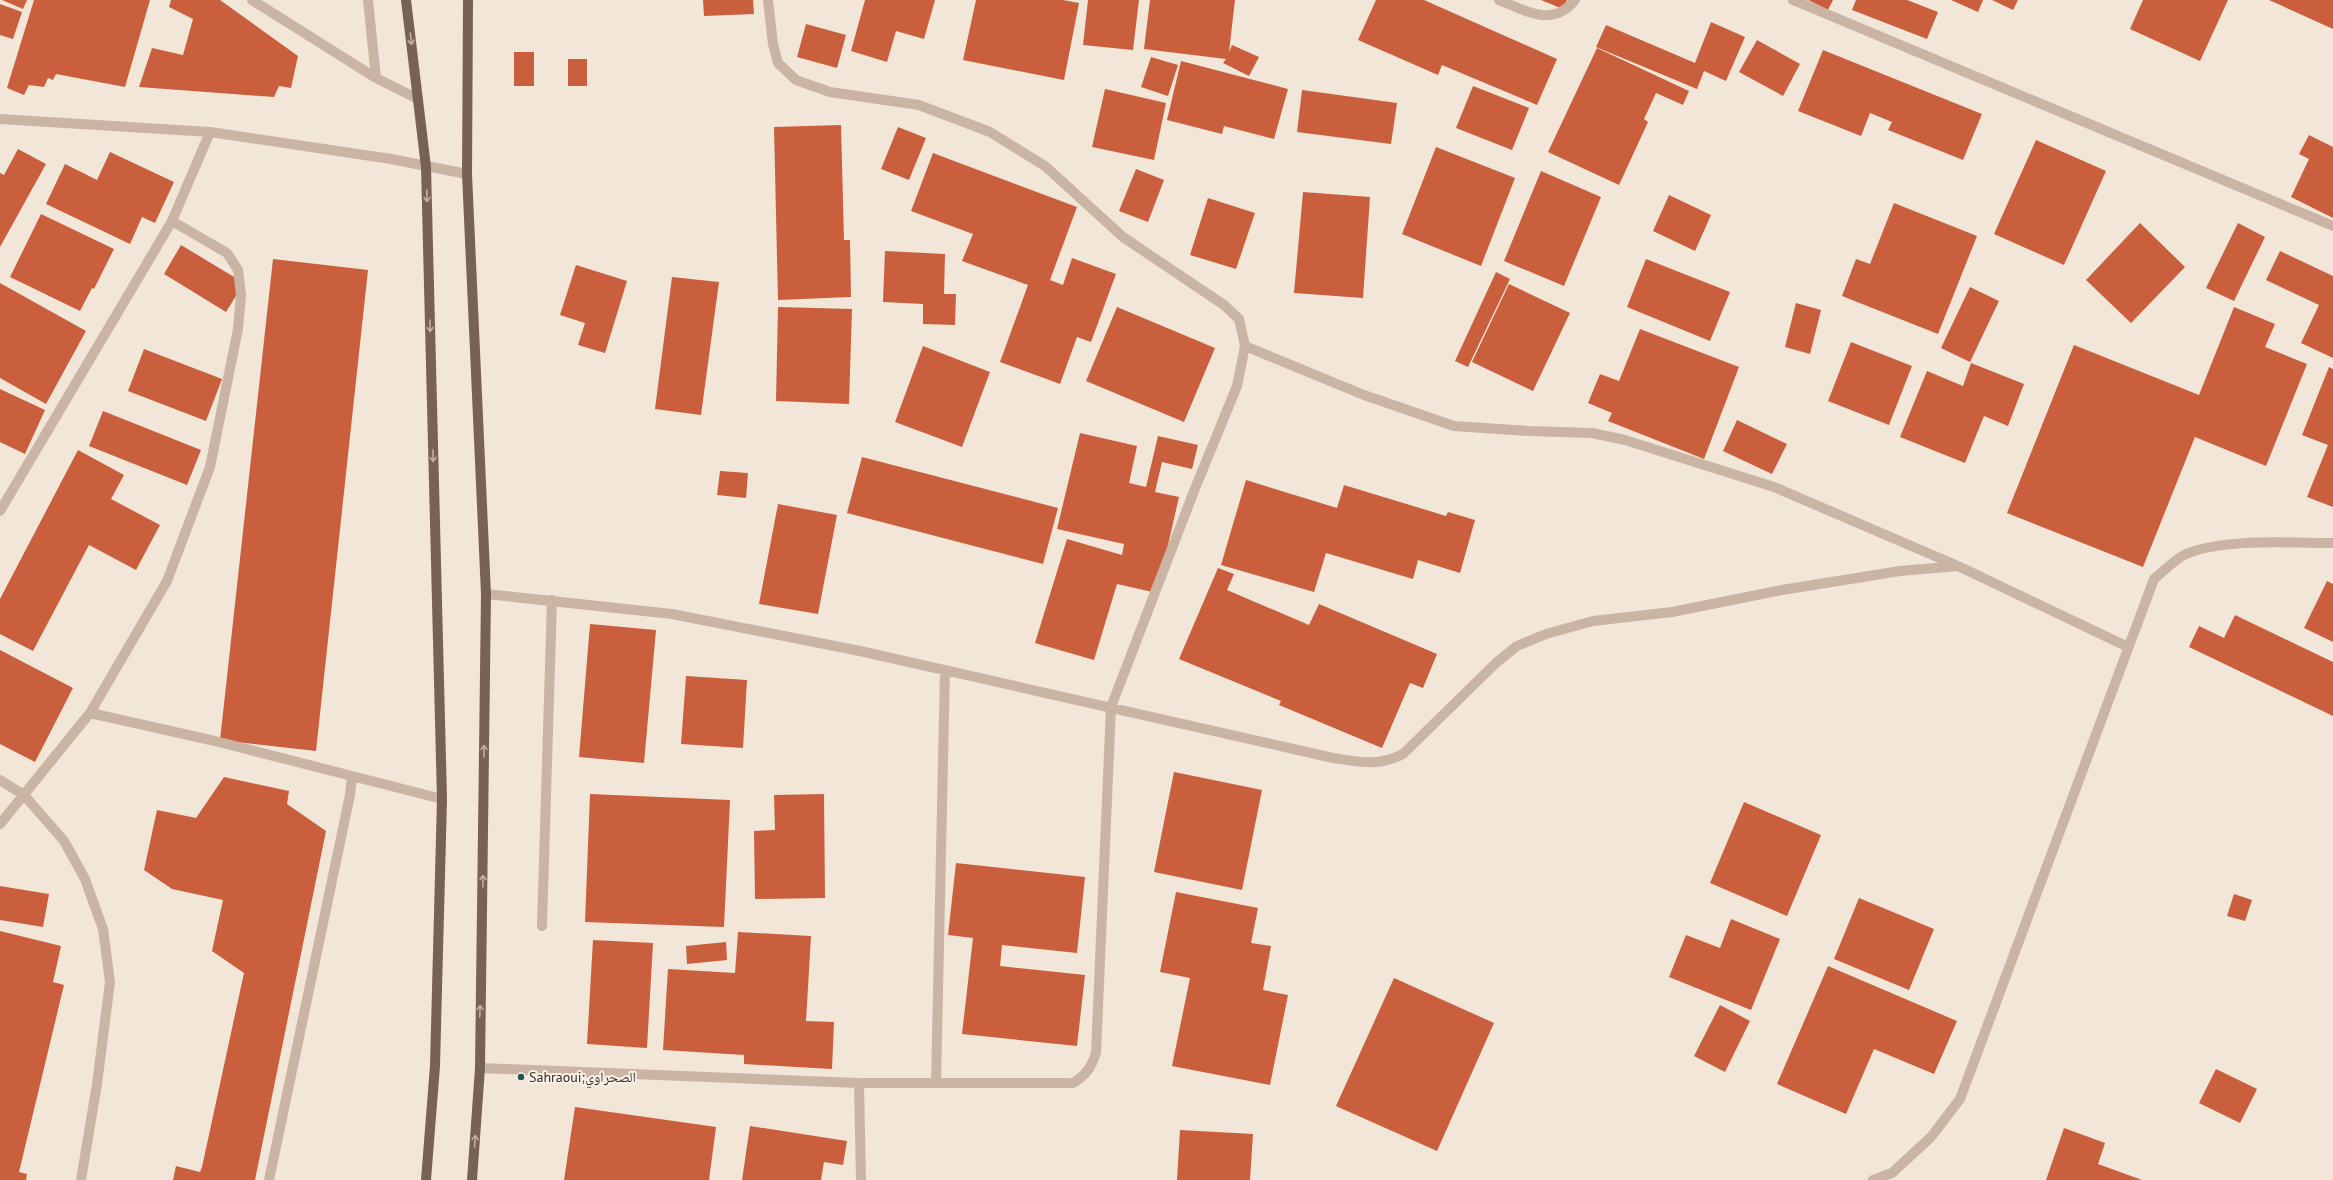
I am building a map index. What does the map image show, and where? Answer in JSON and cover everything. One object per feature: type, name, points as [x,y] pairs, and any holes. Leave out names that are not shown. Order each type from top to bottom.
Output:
[{"type":"main road","points":[[406,0],[426,167],[442,799],[435,1066],[426,1180]]},
{"type":"main road","points":[[468,0],[467,174],[486,594],[480,1068],[472,1180]]},
{"type":"street","points":[[252,0],[376,78],[418,99]]},
{"type":"street","points":[[368,0],[376,78]]},
{"type":"street","points":[[480,1068],[859,1083],[1073,1082],[1083,1076],[1091,1068],[1096,1053],[1111,708],[1194,491],[1237,386],[1245,346],[1239,319],[1224,305],[1123,237],[1045,166],[990,132],[919,105],[830,92],[796,80],[778,63],[773,44],[768,0]]},
{"type":"street","points":[[1499,0],[1531,13],[1555,15],[1568,9],[1575,0]]},
{"type":"street","points":[[1793,0],[2333,226]]},
{"type":"street","points":[[0,119],[210,132],[390,159],[467,174]]},
{"type":"street","points":[[0,511],[172,221],[210,132]]},
{"type":"street","points":[[0,824],[90,713],[167,580],[210,467],[238,329],[241,295],[238,270],[227,253],[172,221]]},
{"type":"street","points":[[1245,346],[1364,395],[1454,426],[1592,433],[1625,440],[1774,487],[1958,566],[2128,647]]},
{"type":"street","points":[[1873,1180],[1893,1176],[1931,1137],[1960,1098],[2154,579],[2184,555],[2225,545],[2333,542]]},
{"type":"street","points":[[486,594],[672,614],[860,651],[1333,758],[1363,762],[1387,762],[1403,754],[1497,662],[1517,646],[1546,634],[1593,621],[1672,612],[1782,590],[1900,571],[1958,566]]},
{"type":"street","points":[[542,926],[552,600]]},
{"type":"street","points":[[936,1083],[945,670]]},
{"type":"street","points":[[90,713],[215,741],[442,799]]},
{"type":"street","points":[[270,1180],[350,795],[352,776]]},
{"type":"street","points":[[0,780],[24,795],[64,841],[85,880],[103,929],[110,982],[97,1084],[81,1180]]},
{"type":"street","points":[[859,1083],[861,1180]]},
{"type":"building","points":[[2,0],[27,0],[23,9]]},
{"type":"building","points":[[34,0],[150,0],[125,87],[56,74],[53,80],[48,78],[44,87],[29,85],[24,95],[7,88]]},
{"type":"building","points":[[171,0],[220,0],[298,56],[291,88],[279,86],[274,97],[139,87],[152,48],[183,55],[193,19],[169,7]]},
{"type":"building","points":[[703,0],[753,0],[754,14],[704,16]]},
{"type":"building","points":[[865,0],[935,0],[924,39],[896,31],[887,62],[851,51]]},
{"type":"building","points":[[976,0],[1063,0],[1079,3],[1064,80],[963,60]]},
{"type":"building","points":[[1088,0],[1139,0],[1133,50],[1083,45]]},
{"type":"building","points":[[1150,0],[1235,0],[1229,52],[1232,45],[1259,57],[1249,76],[1223,63],[1226,59],[1144,49]]},
{"type":"building","points":[[1376,0],[1424,0],[1557,59],[1537,105],[1442,65],[1438,75],[1358,40]]},
{"type":"building","points":[[1541,0],[1567,0],[1563,9]]},
{"type":"building","points":[[1808,0],[1833,0],[1828,10]]},
{"type":"building","points":[[1856,0],[1907,0],[1938,12],[1927,39],[1852,10]]},
{"type":"building","points":[[1951,0],[1983,0],[1978,12]]},
{"type":"building","points":[[1992,0],[2018,0],[2013,10]]},
{"type":"building","points":[[2143,0],[2228,0],[2200,61],[2130,29]]},
{"type":"building","points":[[2269,0],[2333,0],[2333,29]]},
{"type":"building","points":[[0,4],[22,12],[13,39],[0,35]]},
{"type":"building","points":[[1711,22],[1745,37],[1726,81],[1704,71],[1697,89],[1596,47],[1606,25],[1695,63]]},
{"type":"building","points":[[806,24],[846,35],[837,68],[797,57]]},
{"type":"building","points":[[1757,40],[1800,64],[1783,96],[1739,72]]},
{"type":"building","points":[[1597,48],[1689,91],[1683,105],[1656,93],[1644,119],[1648,122],[1619,185],[1548,152]]},
{"type":"building","points":[[1823,50],[1982,114],[1963,160],[1888,130],[1892,122],[1870,113],[1861,136],[1798,111]]},
{"type":"building","points":[[514,52],[534,52],[534,86],[514,86]]},
{"type":"building","points":[[1151,57],[1178,65],[1168,96],[1141,87]]},
{"type":"building","points":[[568,59],[587,59],[587,86],[568,86]]},
{"type":"building","points":[[1181,61],[1288,89],[1274,139],[1224,126],[1222,134],[1167,120]]},
{"type":"building","points":[[1473,86],[1529,108],[1512,150],[1456,128]]},
{"type":"building","points":[[1105,89],[1166,103],[1154,160],[1092,147]]},
{"type":"building","points":[[1302,90],[1397,103],[1391,144],[1297,132]]},
{"type":"building","points":[[841,125],[844,240],[850,240],[851,297],[778,300],[774,127]]},
{"type":"building","points":[[898,127],[926,138],[909,180],[881,169]]},
{"type":"building","points":[[2309,135],[2333,147],[2333,218],[2291,197],[2309,159],[2299,154]]},
{"type":"building","points":[[2036,140],[2106,171],[2064,265],[1994,234]]},
{"type":"building","points":[[1436,147],[1515,178],[1481,266],[1402,234]]},
{"type":"building","points":[[18,149],[46,164],[0,247],[0,173],[4,175]]},
{"type":"building","points":[[110,152],[174,182],[155,223],[142,217],[130,244],[46,204],[65,164],[97,180]]},
{"type":"building","points":[[933,153],[1077,207],[1050,280],[1063,285],[1072,258],[1116,274],[1091,342],[1077,337],[1060,384],[1000,362],[1028,285],[962,261],[973,234],[911,211]]},
{"type":"building","points":[[1136,169],[1164,180],[1148,222],[1119,211]]},
{"type":"building","points":[[1541,171],[1601,197],[1564,286],[1504,261]]},
{"type":"building","points":[[1303,192],[1370,197],[1363,298],[1294,293]]},
{"type":"building","points":[[1669,195],[1711,215],[1695,251],[1653,231]]},
{"type":"building","points":[[1208,198],[1255,213],[1236,269],[1190,255]]},
{"type":"building","points":[[1894,203],[1977,236],[1938,334],[1842,296],[1856,259],[1870,264]]},
{"type":"building","points":[[41,214],[114,249],[94,289],[92,288],[80,311],[10,277]]},
{"type":"building","points":[[2140,223],[2185,267],[2131,323],[2086,280]]},
{"type":"building","points":[[2238,223],[2265,237],[2234,301],[2206,288]]},
{"type":"building","points":[[181,245],[244,283],[226,312],[164,274]]},
{"type":"building","points":[[885,251],[945,254],[944,294],[956,294],[955,325],[923,324],[923,304],[883,302]]},
{"type":"building","points":[[2280,251],[2333,276],[2333,358],[2301,343],[2319,305],[2266,280]]},
{"type":"building","points":[[273,259],[368,270],[316,751],[220,740]]},
{"type":"building","points":[[1646,259],[1730,292],[1710,341],[1627,307]]},
{"type":"building","points":[[576,265],[627,281],[605,353],[578,345],[585,323],[560,315]]},
{"type":"building","points":[[1496,272],[1510,279],[1468,367],[1455,361]]},
{"type":"building","points":[[672,277],[719,282],[701,415],[655,409]]},
{"type":"building","points":[[0,283],[86,331],[46,404],[0,378]]},
{"type":"building","points":[[1509,284],[1570,313],[1533,391],[1472,362]]},
{"type":"building","points":[[1970,287],[1999,301],[1970,362],[1941,348]]},
{"type":"building","points":[[1796,303],[1821,310],[1810,354],[1785,347]]},
{"type":"building","points":[[778,307],[852,309],[849,404],[776,401]]},
{"type":"building","points":[[1117,307],[1215,348],[1184,422],[1086,381]]},
{"type":"building","points":[[2234,307],[2275,324],[2265,347],[2307,364],[2266,466],[2195,437],[2143,567],[2007,513],[2074,345],[2199,395]]},
{"type":"building","points":[[1640,329],[1739,367],[1704,459],[1608,421],[1612,413],[1588,403],[1600,374],[1619,381]]},
{"type":"building","points":[[1851,342],[1912,366],[1889,425],[1828,401]]},
{"type":"building","points":[[923,346],[990,372],[962,447],[895,422]]},
{"type":"building","points":[[144,349],[222,379],[206,421],[128,391]]},
{"type":"building","points":[[1971,363],[2024,384],[2008,426],[1984,416],[1965,463],[1900,437],[1927,371],[1963,386]]},
{"type":"building","points":[[2329,367],[2333,369],[2333,507],[2307,497],[2328,445],[2302,435]]},
{"type":"building","points":[[0,389],[45,410],[25,454],[0,442]]},
{"type":"building","points":[[103,411],[201,450],[187,485],[89,446]]},
{"type":"building","points":[[1737,420],[1787,444],[1772,474],[1723,451]]},
{"type":"building","points":[[1080,433],[1137,446],[1129,483],[1146,487],[1158,436],[1198,445],[1192,469],[1162,462],[1155,492],[1179,497],[1157,593],[1117,584],[1094,660],[1035,643],[1067,539],[1122,555],[1124,544],[1057,529]]},
{"type":"building","points":[[78,450],[124,475],[111,499],[160,525],[136,570],[89,545],[33,651],[0,634],[0,599]]},
{"type":"building","points":[[862,457],[1058,508],[1043,564],[847,513]]},
{"type":"building","points":[[720,471],[748,473],[746,498],[717,495]]},
{"type":"building","points":[[1246,480],[1337,508],[1344,485],[1446,516],[1448,512],[1475,520],[1460,573],[1418,560],[1413,579],[1326,553],[1314,592],[1221,565]]},
{"type":"building","points":[[778,504],[837,515],[818,614],[759,604]]},
{"type":"building","points":[[1218,568],[1234,574],[1227,590],[1309,625],[1319,604],[1437,654],[1423,688],[1410,683],[1382,748],[1279,705],[1281,701],[1179,659]]},
{"type":"building","points":[[2327,581],[2333,584],[2333,642],[2304,628]]},
{"type":"building","points":[[2235,615],[2333,662],[2333,716],[2189,647],[2199,626],[2224,638]]},
{"type":"building","points":[[590,624],[656,630],[644,763],[579,757]]},
{"type":"building","points":[[0,650],[73,688],[35,762],[0,744]]},
{"type":"building","points":[[686,676],[747,680],[743,748],[681,744]]},
{"type":"building","points":[[1174,772],[1262,790],[1242,890],[1154,872]]},
{"type":"building","points":[[224,777],[289,791],[287,804],[326,831],[255,1180],[173,1180],[176,1166],[200,1172],[202,1167],[244,973],[212,951],[223,900],[172,889],[144,870],[157,810],[196,818]]},
{"type":"building","points":[[590,794],[730,800],[724,927],[585,922]]},
{"type":"building","points":[[824,794],[825,898],[755,899],[754,831],[775,830],[774,795]]},
{"type":"building","points":[[1744,802],[1821,835],[1787,916],[1710,883]]},
{"type":"building","points":[[956,863],[1085,877],[1077,953],[1002,945],[1000,966],[1085,975],[1077,1046],[962,1034],[973,938],[948,935]]},
{"type":"building","points":[[0,886],[49,894],[43,927],[0,920]]},
{"type":"building","points":[[1176,892],[1258,908],[1251,943],[1271,946],[1263,990],[1288,995],[1270,1085],[1172,1066],[1190,978],[1160,972]]},
{"type":"building","points":[[2234,894],[2252,900],[2245,921],[2227,916]]},
{"type":"building","points":[[1859,898],[1934,929],[1909,990],[1834,959]]},
{"type":"building","points":[[1731,919],[1780,939],[1751,1010],[1669,977],[1686,935],[1720,948]]},
{"type":"building","points":[[0,931],[61,946],[53,982],[64,985],[19,1172],[27,1174],[26,1180],[0,1180]]},
{"type":"building","points":[[738,932],[811,936],[806,1021],[834,1022],[832,1069],[744,1064],[744,1055],[663,1050],[668,969],[735,973]]},
{"type":"building","points":[[593,940],[653,943],[647,1048],[587,1044]]},
{"type":"building","points":[[726,942],[727,960],[687,964],[686,946]]},
{"type":"building","points":[[1828,966],[1957,1021],[1934,1074],[1874,1049],[1846,1114],[1777,1084]]},
{"type":"building","points":[[1394,978],[1494,1023],[1437,1151],[1336,1106]]},
{"type":"building","points":[[1720,1005],[1750,1021],[1725,1072],[1694,1056]]},
{"type":"building","points":[[2216,1069],[2257,1089],[2240,1123],[2199,1103]]},
{"type":"building","points":[[575,1107],[716,1127],[709,1180],[564,1180]]},
{"type":"building","points":[[750,1126],[847,1141],[843,1165],[824,1162],[821,1180],[742,1180]]},
{"type":"building","points":[[2064,1128],[2105,1143],[2098,1164],[2142,1180],[2046,1180]]},
{"type":"building","points":[[1180,1130],[1253,1134],[1250,1180],[1177,1180]]},
{"type":"place","name":"Sahraoui;الصحراوي","points":[[521,1077]]}]
